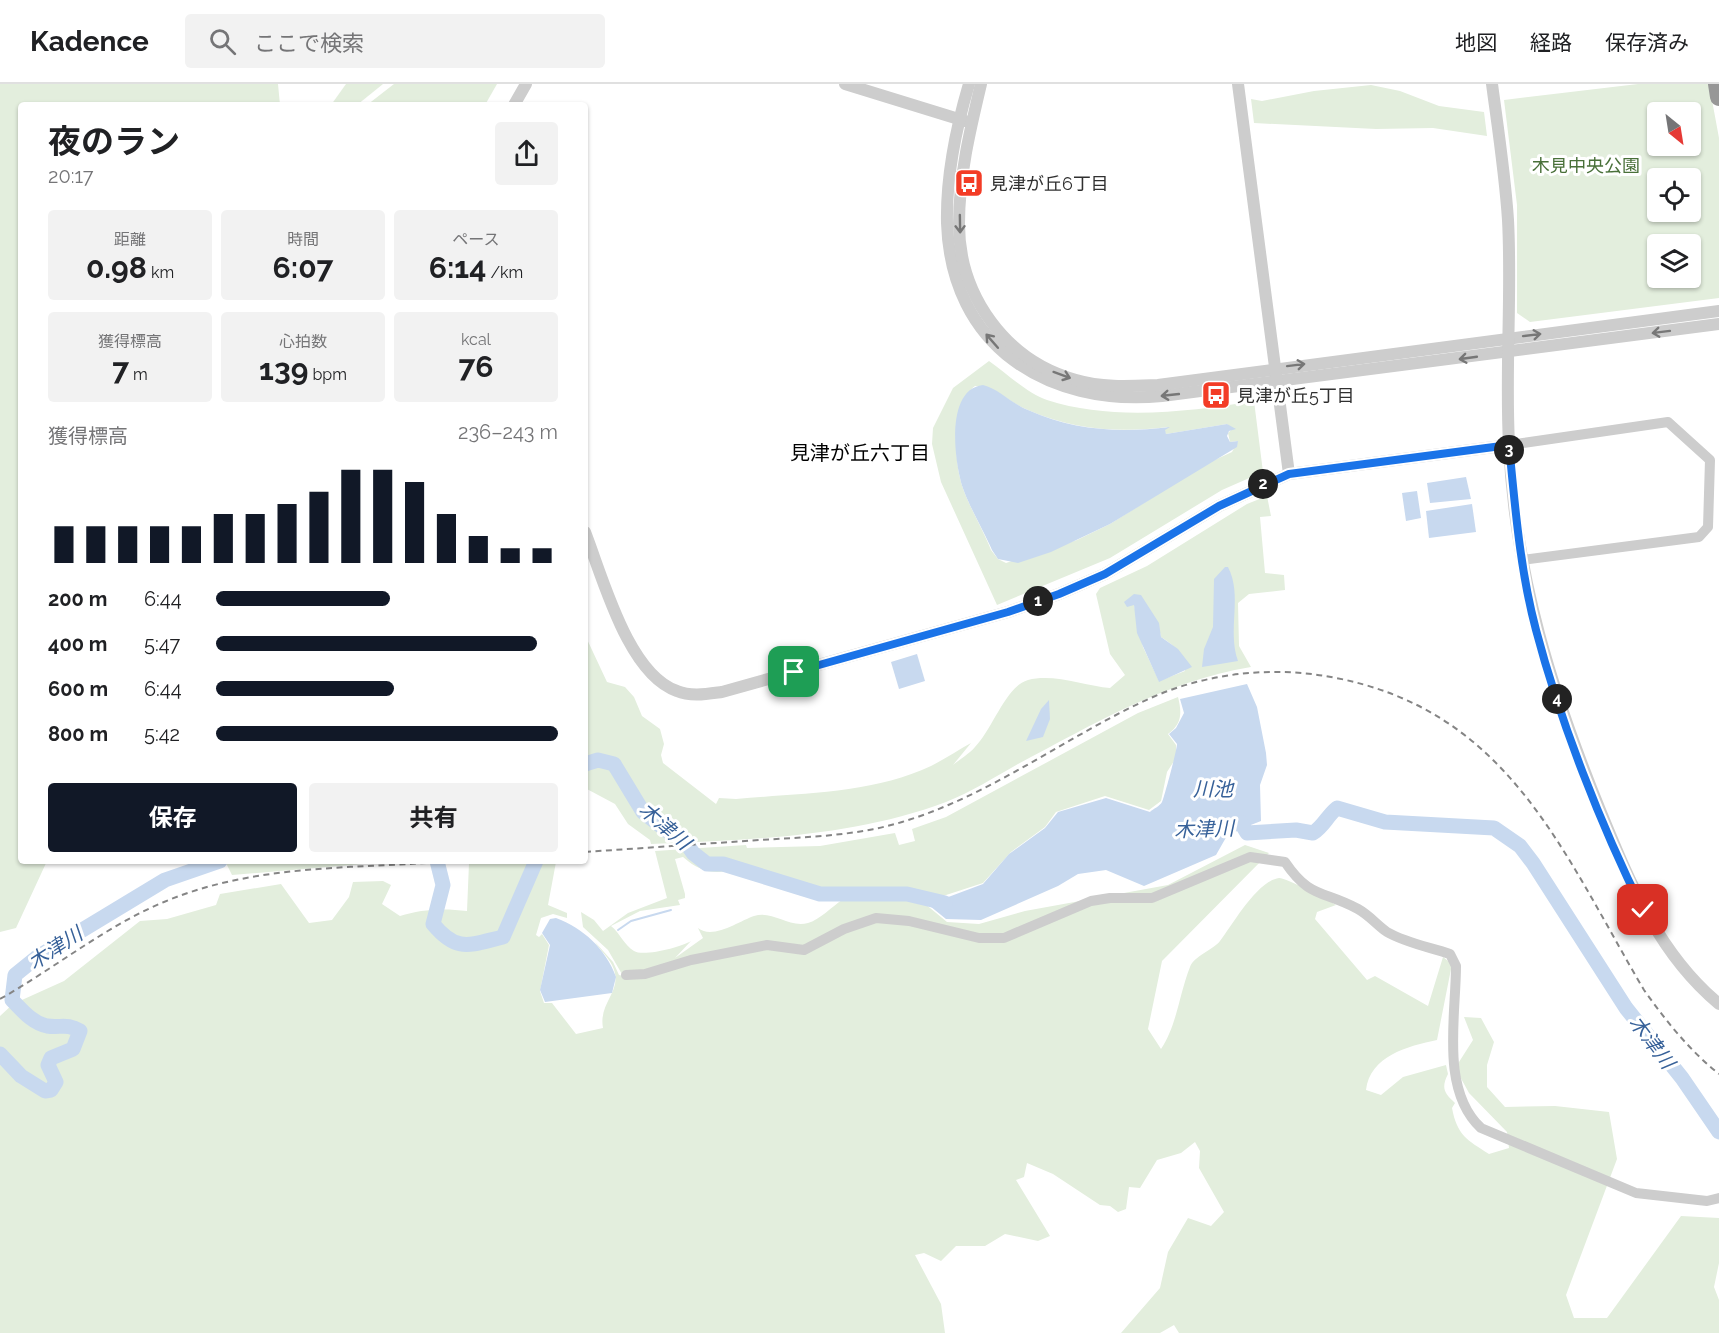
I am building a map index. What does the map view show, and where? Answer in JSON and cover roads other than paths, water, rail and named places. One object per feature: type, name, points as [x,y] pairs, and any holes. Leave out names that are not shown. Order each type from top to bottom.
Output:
[{"type":"highway","points":[[1717,84],[1719,97]]},
{"type":"street","points":[[516,102],[526,84]]},
{"type":"street","points":[[845,84],[972,123]]},
{"type":"street","points":[[969,84],[959,119],[948,192],[947,225],[957,285],[982,330],[1021,368],[1045,381],[1075,391],[1130,399],[1276,383],[1719,324]]},
{"type":"street","points":[[981,84],[972,123],[961,194],[959,226],[963,258],[972,287],[993,326],[1026,358],[1076,380],[1103,385],[1158,385],[1719,311]]},
{"type":"street","points":[[1238,84],[1289,474]]},
{"type":"street","points":[[1492,84],[1508,220],[1509,445],[1522,560],[1536,628],[1578,757],[1631,885],[1660,938],[1701,989],[1719,1004]]},
{"type":"street","points":[[588,539],[637,658],[661,683],[677,692],[697,695],[722,692],[986,618],[1059,594],[1105,574],[1219,506],[1289,474],[1668,422],[1710,460],[1708,527],[1699,537],[1522,560]]},
{"type":"street","points":[[626,975],[645,974],[691,960],[767,945],[804,950],[844,929],[876,918],[909,921],[979,938],[1004,938],[1091,901],[1110,898],[1152,898],[1250,857],[1258,856],[1285,862],[1298,881],[1317,894],[1332,897],[1360,909],[1387,932],[1449,954],[1456,966],[1453,1062],[1471,1119],[1481,1128],[1636,1193],[1707,1201],[1719,1198]]},
{"type":"water","points":[[983,385],[1016,404],[1046,417],[1098,429],[1133,430],[1170,427],[1165,430],[1166,434],[1227,424],[1236,429],[1229,431],[1227,436],[1230,442],[1238,441],[1237,447],[1110,524],[1051,552],[1018,563],[998,559],[965,495],[956,453],[958,410],[963,398],[971,389]]},
{"type":"water","points":[[1466,477],[1471,499],[1430,503],[1427,483]]},
{"type":"water","points":[[1417,491],[1421,518],[1406,521],[1402,493]]},
{"type":"water","points":[[1472,504],[1476,532],[1429,538],[1426,511]]},
{"type":"water","points":[[1225,567],[1228,567],[1234,589],[1234,637],[1238,661],[1202,667],[1204,649],[1213,627],[1214,579]]},
{"type":"water","points":[[1134,594],[1141,595],[1159,623],[1161,637],[1178,649],[1192,667],[1159,682],[1137,633],[1134,605],[1127,607],[1124,602]]},
{"type":"water","points":[[917,654],[925,681],[899,689],[891,662]]},
{"type":"water","name":"川池","points":[[1247,684],[1257,707],[1266,753],[1267,765],[1260,785],[1261,821],[1228,834],[1216,855],[1144,886],[1106,870],[1078,874],[1058,886],[981,920],[946,919],[925,902],[928,894],[943,899],[983,884],[1009,854],[1045,828],[1058,812],[1106,798],[1150,812],[1162,802],[1170,774],[1177,744],[1169,734],[1176,728],[1184,713],[1180,699]]},
{"type":"water","points":[[1049,700],[1050,719],[1043,737],[1026,741],[1041,709]]},
{"type":"water","points":[[556,918],[584,934],[606,957],[616,977],[612,993],[545,1002],[540,990],[550,945],[542,933],[550,919]]},
{"type":"waterway","name":"木津川","points":[[588,763],[598,760],[614,764],[643,812],[670,833],[682,837],[693,853],[707,864],[723,864],[820,894],[907,894],[945,903]]},
{"type":"waterway","name":"木津川","points":[[1227,825],[1241,823],[1247,833],[1296,830],[1313,833],[1337,808],[1385,822],[1494,828],[1520,846],[1533,863],[1626,1008],[1682,1078],[1719,1132]]},
{"type":"waterway","name":"木津川","points":[[0,1054],[21,1076],[45,1091],[51,1090],[56,1082],[48,1065],[51,1058],[73,1049],[80,1031],[68,1026],[47,1026],[28,1016],[12,1000],[15,975],[36,958],[165,880],[211,864]]},
{"type":"waterway","name":"木津川","points":[[438,864],[443,885],[433,924],[449,939],[464,944],[503,937],[535,864]]},
{"type":"waterway","points":[[618,930],[631,921],[671,910]]},
{"type":"railway","points":[[588,852],[813,837],[885,827],[935,810],[999,781],[1122,712],[1174,689],[1218,677],[1263,672],[1331,677],[1392,694],[1443,720],[1486,753],[1523,793],[1556,838],[1652,1002],[1688,1045],[1719,1074]]},
{"type":"railway","points":[[0,999],[122,923],[164,902],[199,889],[271,874],[406,864]]},
{"type":"place","name":"見津が丘6丁目","points":[[969,183]]},
{"type":"place","name":"見津が丘5丁目","points":[[1216,395]]},
{"type":"district","name":"見津が丘六丁目","points":[[860,453]]},
{"type":"park label","name":"木見中央公園","points":[[1586,165]]}]
